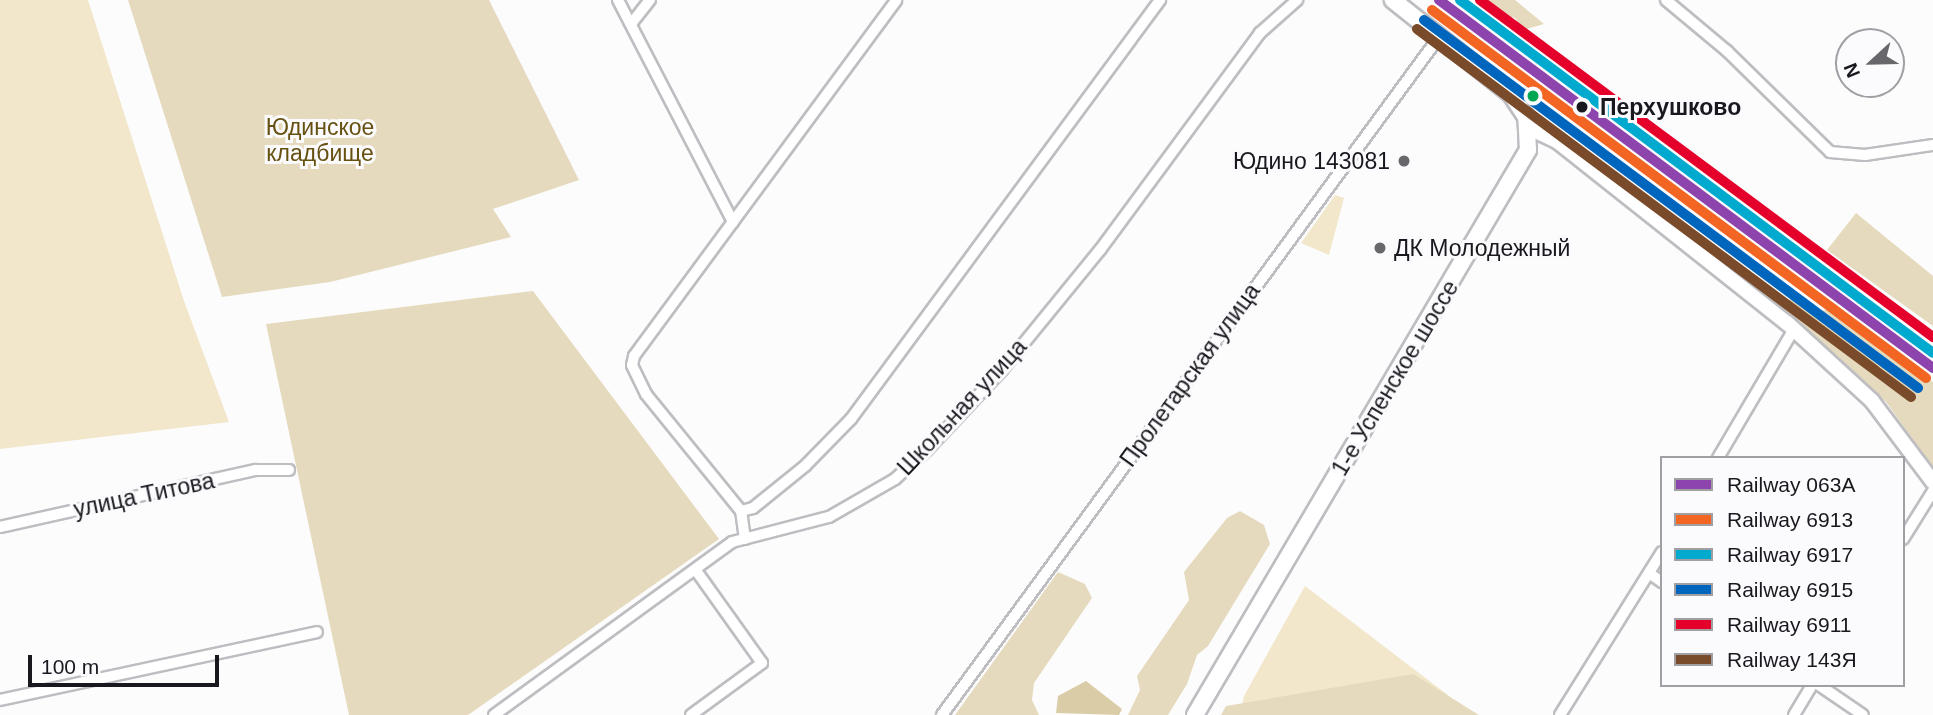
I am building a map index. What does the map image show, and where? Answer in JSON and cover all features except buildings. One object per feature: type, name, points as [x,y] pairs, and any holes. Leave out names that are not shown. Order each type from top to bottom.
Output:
[{"type":"main road","points":[[1393,0],[1511,94],[1529,128]]},
{"type":"main road","name":"1-е Успенское шоссе","points":[[1195,715],[1521,168],[1528,150],[1529,128]]},
{"type":"street","points":[[618,0],[733,222]]},
{"type":"street","points":[[631,24],[650,0]]},
{"type":"street","points":[[745,539],[741,511],[646,394],[632,365],[634,356],[896,0]]},
{"type":"street","points":[[741,511],[753,508],[805,466],[851,419],[1160,0]]},
{"type":"street","name":"Школьная улица","points":[[494,715],[732,542],[829,517],[895,479],[928,450],[1002,370],[1100,250],[1260,33],[1297,0]]},
{"type":"street","points":[[1666,0],[1727,51],[1830,152],[1865,155],[1933,145]]},
{"type":"street","name":"Пролетарская улица","points":[[942,715],[1439,37]]},
{"type":"street","points":[[1529,128],[1557,141],[1794,329],[1872,401],[1933,482]]},
{"type":"street","points":[[1719,456],[1794,329]]},
{"type":"street","name":"улица Титова","points":[[0,527],[256,470],[289,470]]},
{"type":"street","points":[[1905,536],[1933,491]]},
{"type":"street","points":[[1560,715],[1660,555]]},
{"type":"street","points":[[691,715],[762,663],[695,569]]},
{"type":"street","points":[[1649,573],[1660,581]]},
{"type":"street","points":[[0,700],[317,632]]},
{"type":"street","points":[[1794,715],[1811,687]]},
{"type":"street","points":[[1822,687],[1863,715]]},
{"type":"shaded area","points":[[0,0],[88,0],[184,301],[229,422],[0,449]]},
{"type":"shaded area","points":[[1335,195],[1344,198],[1329,255],[1301,243]]},
{"type":"shaded area","points":[[1305,586],[1474,715],[1240,715],[1244,696]]},
{"type":"shaded area","points":[[1086,681],[1122,709],[1119,715],[1056,713],[1058,696]]},
{"type":"green space","name":"Юдинское кладбище","points":[[128,0],[489,0],[579,180],[493,209],[511,237],[330,282],[222,297]]},
{"type":"green space","points":[[1482,0],[1515,0],[1544,24],[1523,30],[1515,18],[1494,12]]},
{"type":"green space","points":[[1856,213],[1933,276],[1933,326],[1827,250]]},
{"type":"green space","points":[[533,291],[719,539],[468,715],[349,715],[266,324]]},
{"type":"green space","points":[[1792,296],[1821,311],[1832,308],[1933,382],[1933,468],[1886,402],[1782,310]]},
{"type":"green space","points":[[1240,511],[1264,525],[1270,544],[1208,646],[1197,655],[1187,684],[1168,715],[1128,715],[1140,690],[1137,676],[1189,600],[1184,572],[1227,518]]},
{"type":"green space","points":[[1058,572],[1085,584],[1092,598],[1034,683],[1032,700],[1039,715],[955,715]]},
{"type":"green space","points":[[1413,674],[1479,715],[1221,715],[1226,706]]},
{"type":"rail line","name":"063А","points":[[1439,0],[1933,368]]},
{"type":"rail line","name":"6917","points":[[1460,0],[1933,353]]},
{"type":"rail line","name":"6911","points":[[1480,0],[1933,337]]},
{"type":"rail line","name":"6913","points":[[1432,10],[1926,378]]},
{"type":"rail line","name":"6915","points":[[1424,20],[1918,388]]},
{"type":"rail line","name":"143Я","points":[[1417,29],[1911,397]]},
{"type":"place","name":"Перхушково","points":[[1582,107]]},
{"type":"place","name":"Юдино 143081","points":[[1404,161]]},
{"type":"place","name":"ДК Молодежный","points":[[1380,248]]}]
